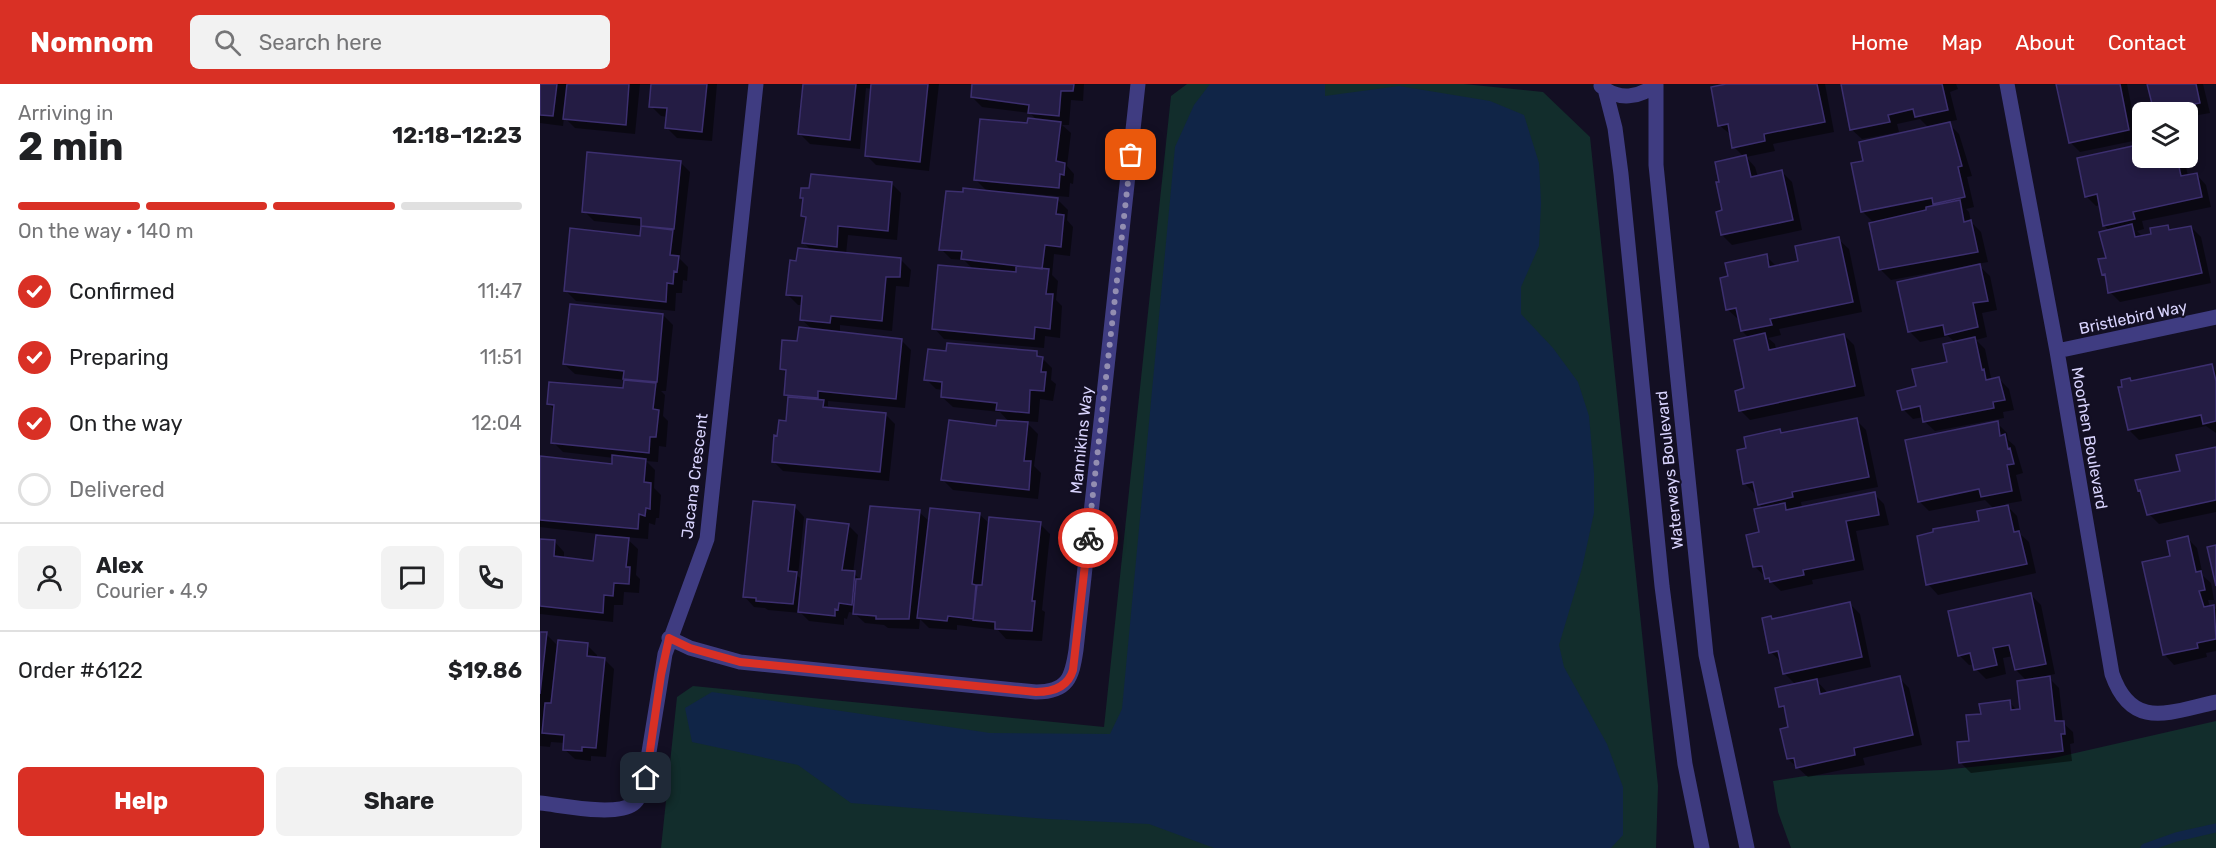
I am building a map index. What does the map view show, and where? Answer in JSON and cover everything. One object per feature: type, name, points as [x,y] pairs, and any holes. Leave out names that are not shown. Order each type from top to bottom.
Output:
[{"type":"street","name":"Jacana Crescent","points":[[540,803],[611,809],[627,807],[634,804],[639,797],[646,778],[661,675],[669,638],[694,578],[707,539],[756,84]]},
{"type":"street","name":"Mannikins Way","points":[[669,638],[690,648],[740,662],[1036,692],[1056,689],[1069,680],[1076,650],[1138,84]]},
{"type":"street","points":[[1602,87],[1613,94],[1631,96],[1640,94],[1656,84]]},
{"type":"street","name":"Waterways Boulevard","points":[[1656,84],[1656,165],[1706,655],[1747,848]]},
{"type":"street","name":"Moorhen Boulevard","points":[[2007,84],[2057,351],[2112,674],[2117,688],[2128,704],[2147,713],[2178,710],[2216,702]]},
{"type":"street","name":"Waterways Boulevard","points":[[1602,87],[1613,120],[1621,174],[1662,586],[1684,764],[1702,848]]},
{"type":"street","name":"Bristlebird Way","points":[[2057,351],[2216,317]]},
{"type":"green space","points":[[1187,84],[1464,84],[1543,92],[1590,137],[1658,786],[1656,848],[661,848],[677,697],[693,686],[1104,727],[1171,96]]},
{"type":"green space","points":[[2216,721],[2216,848],[1791,848],[1778,812],[1773,781],[1805,776],[1942,770],[2049,759]]},
{"type":"water","points":[[1210,84],[1325,84],[1325,96],[1399,86],[1490,101],[1524,115],[1539,163],[1541,203],[1539,246],[1521,287],[1521,314],[1553,348],[1578,382],[1589,416],[1594,473],[1594,513],[1582,568],[1559,645],[1564,667],[1607,744],[1623,787],[1623,835],[1611,848],[1214,848],[1149,824],[1048,819],[851,803],[798,765],[692,742],[685,708],[712,692],[990,733],[1110,734],[1122,709],[1175,147],[1194,105]]},
{"type":"building","points":[[540,84],[557,84],[553,116],[540,115]]},
{"type":"building","points":[[567,84],[629,84],[626,125],[563,119]]},
{"type":"building","points":[[651,84],[707,84],[702,132],[665,128],[667,108],[649,107]]},
{"type":"building","points":[[803,84],[856,84],[850,140],[798,134]]},
{"type":"building","points":[[871,84],[928,84],[920,162],[865,156]]},
{"type":"building","points":[[972,84],[1074,84],[1073,91],[1061,91],[1059,116],[1028,113],[1029,105],[971,97]]},
{"type":"building","points":[[1726,84],[1817,84],[1825,122],[1764,134],[1765,141],[1732,148],[1728,124],[1718,126],[1711,87]]},
{"type":"building","points":[[1841,84],[1942,84],[1948,110],[1915,117],[1913,109],[1888,115],[1890,122],[1850,130]]},
{"type":"building","points":[[2056,84],[2120,84],[2129,130],[2069,143]]},
{"type":"building","points":[[2147,84],[2196,84],[2200,103],[2198,102],[2152,102]]},
{"type":"building","points":[[1028,118],[1061,122],[1056,161],[1065,163],[1064,175],[1060,174],[1059,188],[974,180],[980,119],[1027,123]]},
{"type":"building","points":[[1950,122],[1962,166],[1958,167],[1965,197],[1933,204],[1932,198],[1861,212],[1851,163],[1863,161],[1859,142]]},
{"type":"building","points":[[2132,146],[2132,168],[2179,168],[2181,176],[2197,173],[2202,197],[2133,212],[2135,219],[2103,226],[2097,194],[2085,197],[2077,158]]},
{"type":"building","points":[[587,152],[681,161],[674,229],[641,226],[641,218],[582,212]]},
{"type":"building","points":[[1746,155],[1751,177],[1782,170],[1793,220],[1721,235],[1716,212],[1722,210],[1716,182],[1719,182],[1715,162]]},
{"type":"building","points":[[811,174],[892,182],[888,231],[838,226],[837,247],[802,243],[806,217],[801,216],[803,198],[800,198],[801,188],[809,188]]},
{"type":"building","points":[[963,188],[1058,198],[1056,214],[1064,215],[1061,247],[1045,245],[1042,269],[961,259],[962,251],[939,250],[946,191],[963,192]]},
{"type":"building","points":[[1960,200],[1964,222],[1971,220],[1978,252],[1879,270],[1869,223]]},
{"type":"building","points":[[2132,224],[2135,237],[2151,234],[2150,228],[2168,225],[2169,230],[2191,226],[2202,273],[2108,293],[2105,274],[2102,275],[2098,259],[2106,258],[2099,232]]},
{"type":"building","points":[[641,226],[673,230],[670,255],[679,256],[673,284],[667,283],[666,302],[564,291],[570,228],[640,236]]},
{"type":"building","points":[[1839,237],[1853,302],[1770,319],[1772,325],[1741,331],[1736,308],[1726,310],[1720,278],[1728,276],[1725,263],[1767,254],[1769,267],[1798,261],[1795,246]]},
{"type":"building","points":[[798,248],[901,258],[900,277],[886,277],[882,321],[831,316],[830,323],[800,320],[802,296],[786,295],[790,260],[796,261]]},
{"type":"building","points":[[1980,264],[1988,301],[1973,303],[1978,327],[1945,335],[1943,325],[1908,332],[1897,282]]},
{"type":"building","points":[[938,265],[1016,272],[1016,266],[1049,269],[1046,294],[1053,294],[1050,329],[1035,327],[1034,339],[932,329]]},
{"type":"building","points":[[570,304],[663,314],[657,382],[623,379],[624,371],[563,364]]},
{"type":"building","points":[[799,327],[902,339],[896,399],[818,391],[818,398],[784,395],[786,370],[780,369],[782,340],[797,341]]},
{"type":"building","points":[[1765,333],[1769,350],[1844,334],[1855,386],[1739,411],[1735,391],[1744,388],[1734,340]]},
{"type":"building","points":[[1975,337],[1986,380],[1999,377],[2005,400],[1993,402],[1994,408],[1923,422],[1920,406],[1902,410],[1897,391],[1916,386],[1912,369],[1947,362],[1943,344]]},
{"type":"building","points":[[947,343],[1037,351],[1037,356],[1043,357],[1041,372],[1046,372],[1044,391],[1030,390],[1029,413],[996,410],[997,403],[941,397],[942,382],[924,380],[928,349],[946,351]]},
{"type":"building","points":[[2212,364],[2216,381],[2216,421],[2203,424],[2201,415],[2128,430],[2118,387],[2122,387],[2121,380],[2130,378],[2131,381]]},
{"type":"building","points":[[624,380],[656,383],[653,409],[659,410],[656,437],[650,437],[649,453],[551,443],[554,405],[547,404],[549,382],[623,388]]},
{"type":"building","points":[[788,397],[824,400],[823,407],[886,413],[880,472],[772,462],[774,435],[777,436],[779,420],[786,421]]},
{"type":"building","points":[[1857,418],[1869,477],[1792,492],[1793,497],[1758,505],[1753,482],[1743,484],[1737,450],[1746,448],[1744,437],[1780,429],[1781,433]]},
{"type":"building","points":[[949,420],[996,426],[997,420],[1028,422],[1024,461],[1031,461],[1029,490],[941,480]]},
{"type":"building","points":[[1998,421],[2000,436],[2005,434],[2014,464],[2007,465],[2012,491],[1981,497],[1979,489],[1918,502],[1905,440]]},
{"type":"building","points":[[2216,447],[2216,500],[2147,515],[2135,480],[2180,471],[2176,455]]},
{"type":"building","points":[[612,455],[646,459],[644,482],[651,483],[650,509],[646,508],[645,516],[639,514],[638,529],[540,520],[540,456],[612,464]]},
{"type":"building","points":[[1875,492],[1879,515],[1846,521],[1854,560],[1803,570],[1804,575],[1770,582],[1769,578],[1765,579],[1762,566],[1753,567],[1746,535],[1759,532],[1754,509],[1785,503],[1786,510]]},
{"type":"building","points":[[753,501],[795,505],[788,571],[797,572],[793,604],[756,601],[756,598],[743,597]]},
{"type":"building","points":[[2008,505],[2014,532],[2019,531],[2027,564],[1926,585],[1917,536],[1933,532],[1933,529],[1979,521],[1977,511]]},
{"type":"building","points":[[870,506],[920,510],[909,619],[876,619],[876,616],[853,614],[856,579],[861,579]]},
{"type":"building","points":[[930,508],[980,513],[972,584],[976,585],[973,619],[948,616],[947,621],[917,618]]},
{"type":"building","points":[[989,517],[1041,522],[1032,601],[1035,601],[1032,631],[995,629],[995,622],[973,620],[977,585],[982,585]]},
{"type":"building","points":[[807,519],[849,524],[842,570],[855,571],[852,605],[839,603],[838,610],[835,609],[835,616],[798,612]]},
{"type":"building","points":[[596,535],[629,538],[626,567],[630,567],[629,584],[614,583],[613,596],[604,595],[603,613],[540,606],[540,539],[555,540],[554,556],[593,561]]},
{"type":"building","points":[[2188,536],[2196,572],[2201,571],[2205,590],[2199,591],[2204,607],[2214,605],[2216,639],[2197,643],[2198,648],[2163,655],[2142,562],[2170,556],[2167,541]]},
{"type":"building","points":[[2216,545],[2216,586],[2207,547]]},
{"type":"building","points":[[2031,593],[2046,664],[2015,670],[2009,645],[1993,648],[1997,665],[1974,670],[1970,653],[1958,656],[1948,611]]},
{"type":"building","points":[[1850,602],[1862,657],[1783,674],[1778,651],[1769,653],[1762,618],[1771,616],[1772,619]]},
{"type":"building","points":[[540,632],[547,632],[540,694]]},
{"type":"building","points":[[558,640],[588,643],[587,656],[605,658],[596,748],[582,747],[582,751],[563,750],[564,735],[542,733],[545,703],[551,703]]},
{"type":"building","points":[[1900,676],[1913,735],[1854,748],[1855,755],[1796,768],[1794,758],[1787,759],[1780,729],[1788,727],[1784,706],[1779,707],[1775,688],[1817,679],[1820,694]]},
{"type":"building","points":[[2050,676],[2055,721],[2064,721],[2065,734],[2061,734],[2063,751],[1959,763],[1957,742],[1969,741],[1966,715],[1981,714],[1979,704],[2010,700],[2011,710],[2020,709],[2017,681]]},
{"type":"waterway","points":[[2145,848],[2176,837],[2216,828]]},
{"type":"way so far","points":[[1088,538],[1131,155]]},
{"type":"route","points":[[646,778],[664,654],[669,638],[690,648],[740,662],[1036,692],[1056,689],[1069,680],[1073,670],[1088,538]]}]
